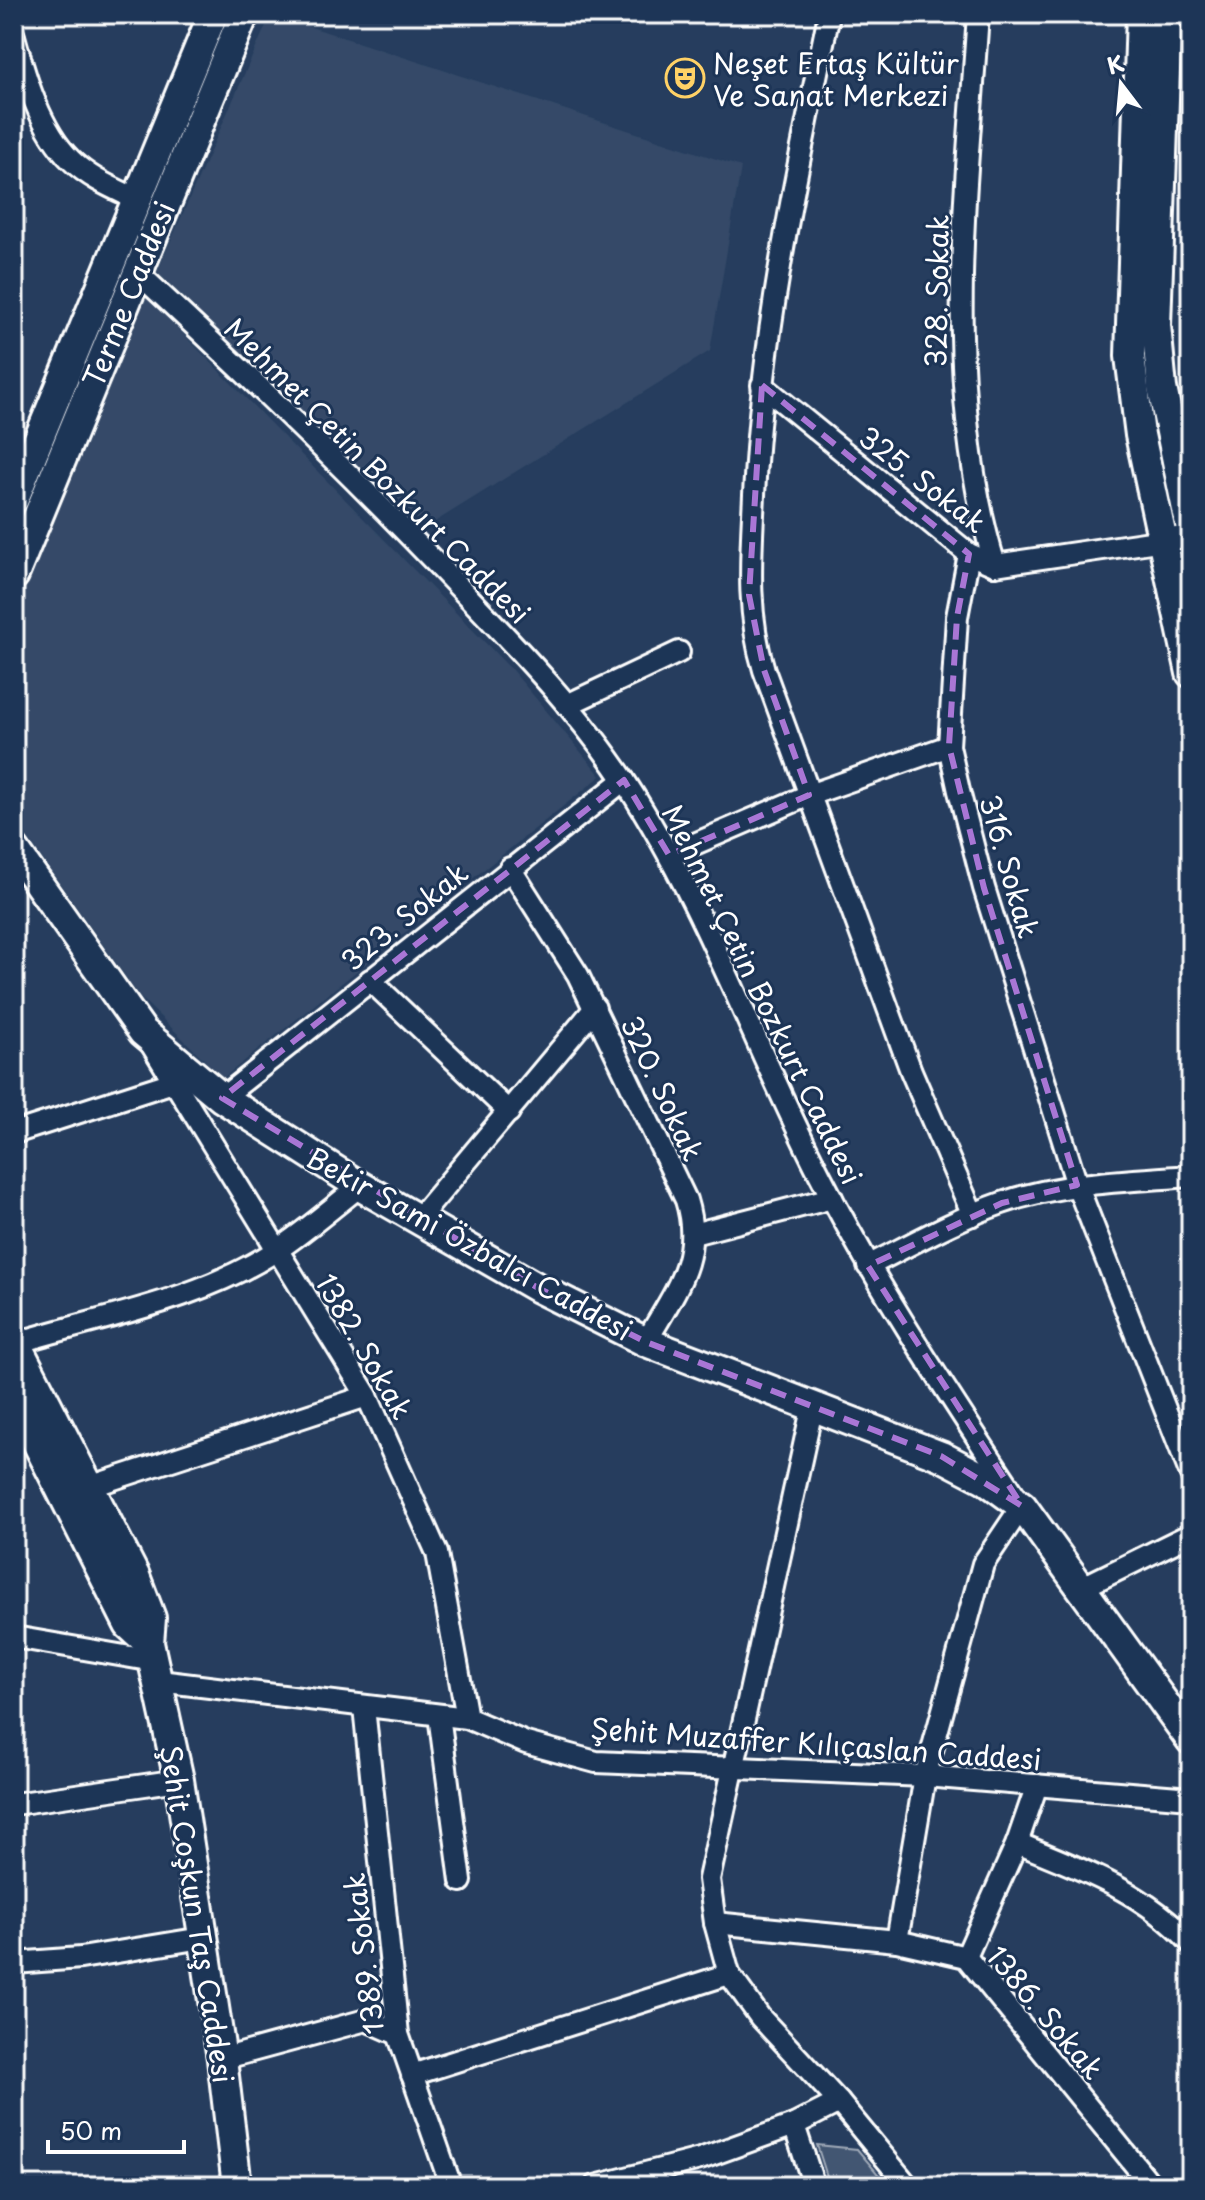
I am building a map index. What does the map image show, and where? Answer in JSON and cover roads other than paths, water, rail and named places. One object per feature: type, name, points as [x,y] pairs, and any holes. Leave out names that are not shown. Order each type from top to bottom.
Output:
[{"type":"street","name":"Terme Caddesi","points":[[14,499],[213,14]]},
{"type":"street","name":"Terme Caddesi","points":[[14,575],[136,271],[244,14]]},
{"type":"street","points":[[829,14],[779,256],[762,385],[749,595],[754,638],[911,1071],[973,1215]]},
{"type":"street","name":"328. Sokak","points":[[978,14],[964,226],[962,390],[975,484],[995,565]]},
{"type":"street","points":[[1141,14],[1130,356],[1140,435],[1191,673]]},
{"type":"street","points":[[1167,14],[1156,325],[1162,388],[1191,529]]},
{"type":"street","points":[[14,36],[33,94],[69,159],[94,178],[136,199]]},
{"type":"street","name":"Mehmet Çetin Bozkurt Caddesi","points":[[136,271],[268,393],[391,515],[567,705],[624,780],[669,855],[832,1198],[868,1266],[1022,1506]]},
{"type":"street","name":"325. Sokak","points":[[762,385],[969,554],[995,565],[1191,536]]},
{"type":"street","name":"316. Sokak","points":[[969,554],[957,617],[949,746],[984,888],[1077,1185],[1191,1475]]},
{"type":"street","points":[[567,705],[679,652]]},
{"type":"street","points":[[669,855],[809,795],[949,746]]},
{"type":"street","name":"323. Sokak","points":[[222,1098],[624,780]]},
{"type":"street","name":"Bekir Sami Özbalcı Caddesi","points":[[14,849],[80,948],[143,1032],[222,1098],[360,1186],[538,1288],[646,1342],[812,1409],[941,1456],[985,1479],[1022,1506],[1186,1725]]},
{"type":"street","name":"320. Sokak","points":[[510,868],[595,1008],[686,1200],[693,1250],[646,1342]]},
{"type":"street","points":[[370,980],[509,1112]]},
{"type":"street","points":[[418,1219],[595,1008]]},
{"type":"street","name":"1382. Sokak","points":[[143,1032],[367,1396],[437,1553],[467,1718]]},
{"type":"street","points":[[14,1133],[173,1082]]},
{"type":"street","points":[[868,1266],[973,1215],[1014,1200],[1077,1185],[1191,1176]]},
{"type":"street","points":[[15,1341],[190,1291],[277,1250],[360,1186]]},
{"type":"street","points":[[693,1234],[832,1198]]},
{"type":"street","name":"Şehit Coşkun Taş Caddesi","points":[[15,1341],[135,1576],[151,1618],[154,1662],[179,1780],[222,2059],[237,2186]]},
{"type":"street","points":[[89,1487],[367,1396]]},
{"type":"street","name":"Şehit Coşkun Taş Caddesi","points":[[14,1397],[129,1625],[154,1662]]},
{"type":"street","points":[[812,1409],[709,1879],[715,1923],[729,1974],[760,2017],[839,2102],[908,2186]]},
{"type":"street","points":[[897,1941],[925,1776],[983,1564],[1022,1506]]},
{"type":"street","points":[[1081,1588],[1191,1534]]},
{"type":"street","name":"Şehit Muzaffer Kılıçaslan Caddesi","points":[[14,1637],[154,1662],[364,1707],[467,1718],[526,1743],[596,1762],[925,1776],[1191,1798]]},
{"type":"street","name":"1389. Sokak","points":[[364,1707],[398,2034],[451,2186]]},
{"type":"street","points":[[439,1715],[461,1881]]},
{"type":"street","points":[[14,1804],[179,1780]]},
{"type":"street","points":[[966,1957],[1017,1843],[1037,1785]]},
{"type":"street","points":[[1017,1843],[1103,1878],[1143,1903],[1191,1943]]},
{"type":"street","name":"1386. Sokak","points":[[715,1923],[897,1941],[966,1957],[1152,2186]]},
{"type":"street","points":[[14,1963],[81,1958],[202,1938]]},
{"type":"street","points":[[412,2075],[729,1974]]},
{"type":"street","points":[[222,2059],[366,2020],[398,2034]]},
{"type":"street","points":[[595,2186],[700,2159],[794,2125],[839,2102]]},
{"type":"street","points":[[794,2125],[814,2186]]},
{"type":"place","name":"Neşet Ertaş Kültür Ve Sanat Merkezi","points":[[685,78]]}]
